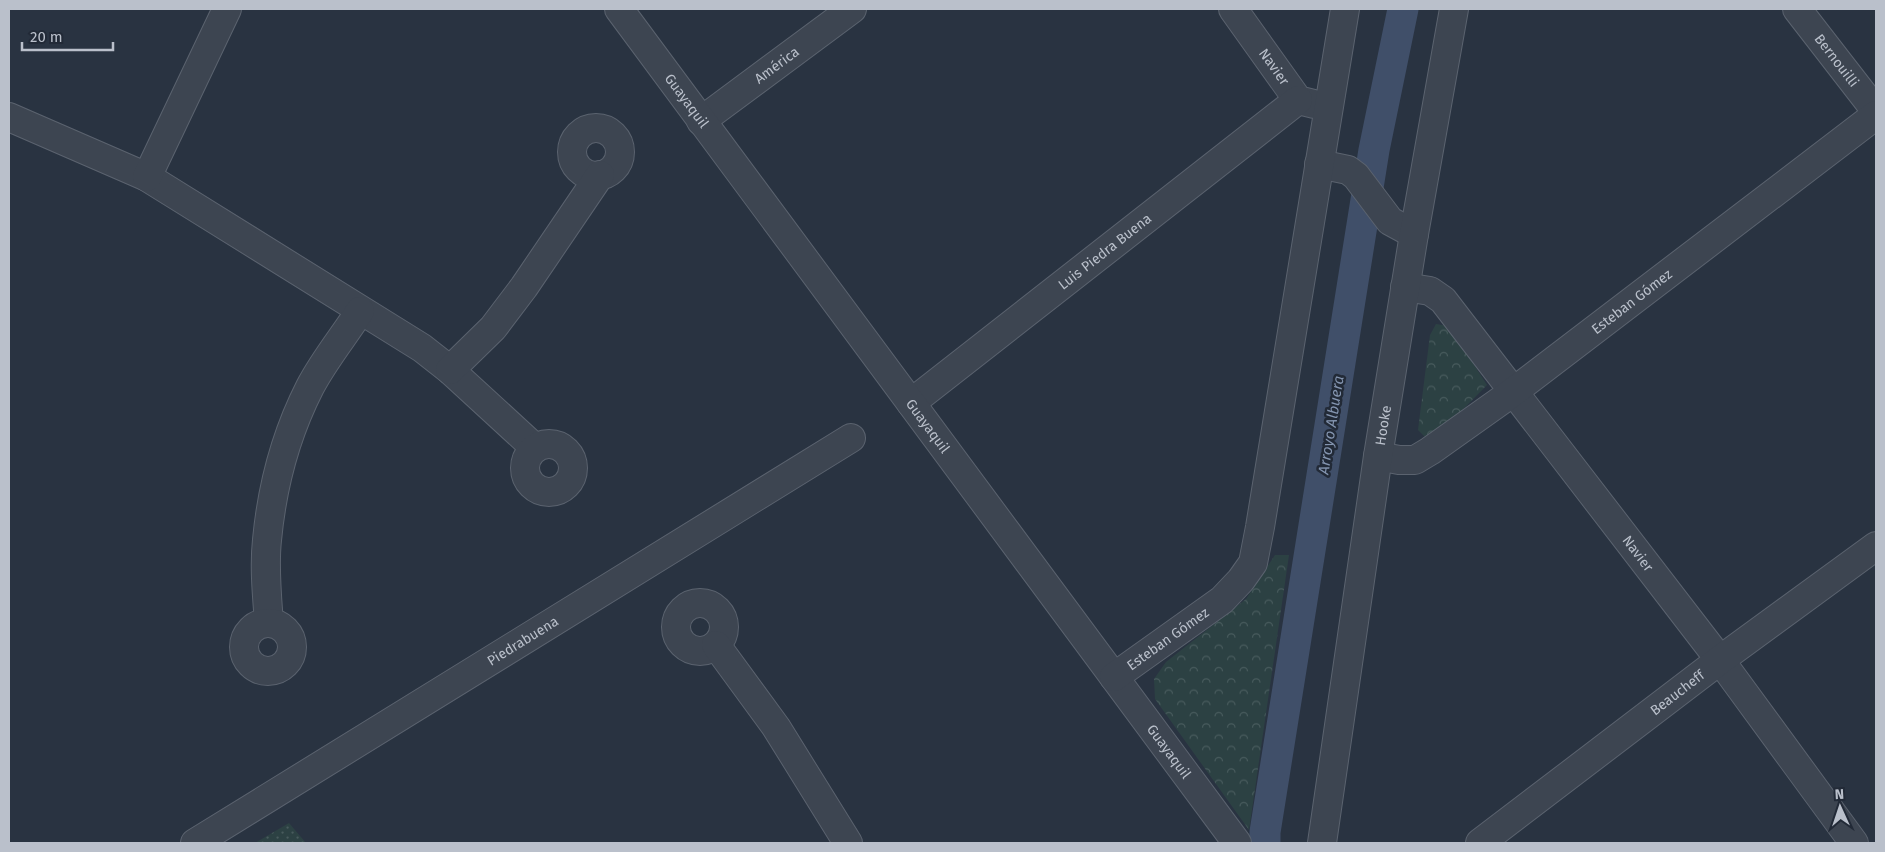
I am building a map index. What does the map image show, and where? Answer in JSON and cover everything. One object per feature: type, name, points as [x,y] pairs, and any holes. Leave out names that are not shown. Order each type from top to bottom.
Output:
[{"type":"street","points":[[147,177],[227,9]]},
{"type":"street","name":"Guayaquil","points":[[619,9],[1230,834]]},
{"type":"street","name":"América","points":[[701,121],[852,9]]},
{"type":"street","name":"Navier","points":[[1233,9],[1298,100],[1328,108]]},
{"type":"street","points":[[1345,9],[1319,164],[1348,170],[1356,176],[1390,220],[1414,234]]},
{"type":"street","name":"Hooke","points":[[1322,843],[1378,456],[1414,234],[1454,9]]},
{"type":"street","name":"Bernouilli","points":[[1797,9],[1876,111]]},
{"type":"street","name":"Luis Piedra Buena","points":[[911,403],[1298,100]]},
{"type":"street","name":"Esteban Gómez","points":[[1378,456],[1399,460],[1415,460],[1513,392],[1876,115]]},
{"type":"street","points":[[9,117],[147,177],[422,348],[450,370],[535,448]]},
{"type":"street","points":[[9,136],[50,136]]},
{"type":"street","name":"Esteban Gómez","points":[[1114,677],[1222,600],[1241,580],[1253,563],[1319,164]]},
{"type":"street","points":[[450,370],[498,321],[524,287],[600,175]]},
{"type":"street","name":"Navier","points":[[1406,287],[1430,291],[1443,300],[1720,660],[1854,843]]},
{"type":"street","points":[[269,623],[266,576],[267,541],[275,486],[290,432],[311,385],[360,311]]},
{"type":"street","name":"Piedrabuena","points":[[195,843],[851,438]]},
{"type":"street","name":"Beaucheff","points":[[1480,843],[1720,660],[1876,546]]},
{"type":"street","points":[[716,645],[776,727],[848,843]]},
{"type":"green space","points":[[1436,324],[1449,326],[1487,385],[1435,438],[1425,437],[1418,430],[1430,335]]},
{"type":"green space","points":[[1275,555],[1289,555],[1249,830],[1155,699],[1154,679],[1166,662],[1246,599]]},
{"type":"green space","points":[[289,823],[306,843],[255,843]]},
{"type":"waterway","name":"Arroyo Albuera","points":[[1265,843],[1265,832],[1374,150],[1403,9]]}]
